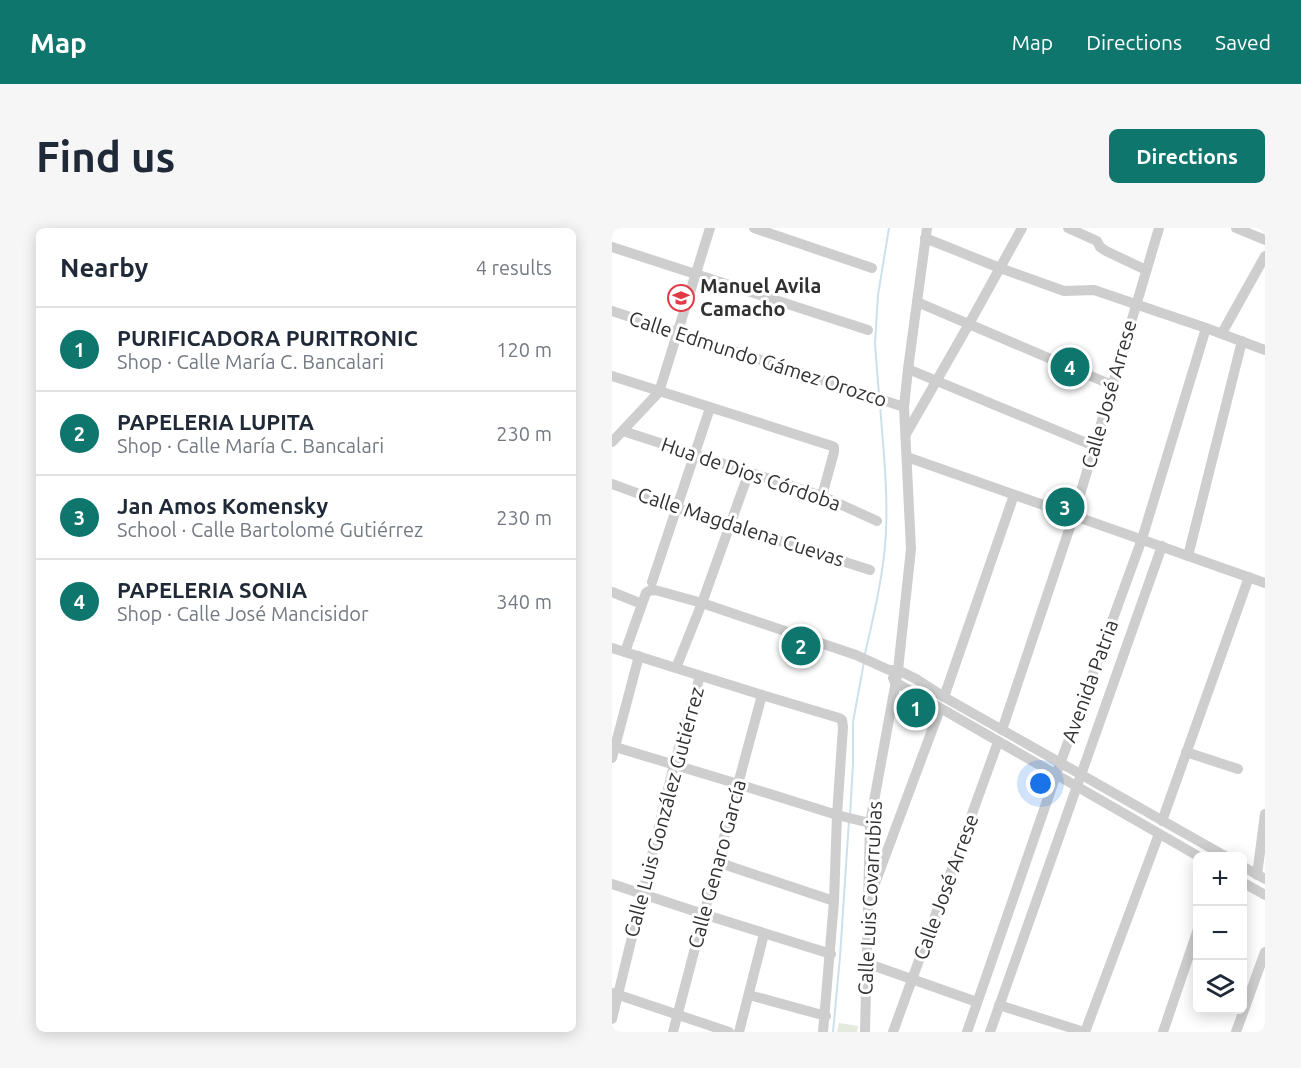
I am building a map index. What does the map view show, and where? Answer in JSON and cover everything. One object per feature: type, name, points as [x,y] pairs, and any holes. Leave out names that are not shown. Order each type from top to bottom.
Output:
[{"type":"street","points":[[615,437],[659,392],[710,228]]},
{"type":"street","points":[[754,228],[872,268]]},
{"type":"street","points":[[905,436],[1022,228]]},
{"type":"street","points":[[1068,228],[1095,240],[1106,251],[1146,270]]},
{"type":"street","name":"Calle José Arrese","points":[[1002,730],[1074,515],[1159,228]]},
{"type":"street","points":[[1236,228],[1265,240]]},
{"type":"street","points":[[926,233],[1000,268],[1064,291],[1094,290],[1222,333],[1265,350]]},
{"type":"street","name":"Calle Luis Covarrubias","points":[[865,1032],[867,904],[865,822],[895,682],[890,669],[911,549],[904,407],[926,233]]},
{"type":"street","points":[[612,247],[868,330]]},
{"type":"street","points":[[1222,333],[1265,256]]},
{"type":"street","points":[[917,302],[1112,385]]},
{"type":"street","name":"Calle Edmundo Gámez Orozco","points":[[612,311],[904,407]]},
{"type":"street","name":"Avenida Patria","points":[[967,1032],[1060,763],[1142,540],[1206,328]]},
{"type":"street","points":[[1188,556],[1242,341]]},
{"type":"street","points":[[908,369],[1094,446]]},
{"type":"street","points":[[612,376],[834,447],[822,496]]},
{"type":"street","points":[[625,652],[651,586],[710,408]]},
{"type":"street","name":"Hua de Dios Córdoba","points":[[615,437],[695,454],[822,496],[877,521]]},
{"type":"street","points":[[907,457],[1249,577],[1264,579]]},
{"type":"street","name":"Calle Luis González Gutiérrez","points":[[676,668],[749,472]]},
{"type":"street","name":"Calle Magdalena Cuevas","points":[[613,486],[870,570]]},
{"type":"street","points":[[944,697],[1014,495]]},
{"type":"street","name":"Avenida Patria","points":[[990,1032],[1162,546]]},
{"type":"street","points":[[1162,821],[1249,577]]},
{"type":"street","points":[[651,586],[655,590],[702,603],[916,678],[944,697],[1218,852]]},
{"type":"street","points":[[612,592],[642,604]]},
{"type":"street","points":[[612,648],[842,720],[831,954],[823,1032]]},
{"type":"street","points":[[612,758],[613,747],[639,656]]},
{"type":"street","name":"Calle Luis González Gutiérrez","points":[[612,1018],[615,993],[643,894],[674,765],[700,676]]},
{"type":"street","points":[[895,682],[1193,853]]},
{"type":"street","name":"Calle Genaro García","points":[[674,1032],[762,695]]},
{"type":"street","points":[[867,904],[940,709]]},
{"type":"street","name":"Calle José Arrese","points":[[893,1032],[998,742]]},
{"type":"street","points":[[613,747],[865,822]]},
{"type":"street","points":[[1186,752],[1238,769]]},
{"type":"street","points":[[1247,869],[1261,877],[1265,814]]},
{"type":"street","points":[[999,1005],[1084,1032],[1159,834]]},
{"type":"street","points":[[717,862],[834,901]]},
{"type":"street","points":[[612,884],[831,954]]},
{"type":"street","points":[[1247,885],[1265,895]]},
{"type":"street","points":[[739,1032],[764,934]]},
{"type":"street","points":[[1163,1032],[1193,940]]},
{"type":"street","points":[[1236,1032],[1265,952]]},
{"type":"street","points":[[866,963],[977,1002]]},
{"type":"street","points":[[615,993],[729,1032]]},
{"type":"street","points":[[749,995],[826,1016]]},
{"type":"shaded area","points":[[839,1023],[858,1026],[857,1032],[837,1032]]},
{"type":"waterway","points":[[879,395],[875,344],[878,295],[889,228]]},
{"type":"waterway","points":[[865,654],[881,578],[886,532],[886,484],[880,404]]},
{"type":"waterway","points":[[850,815],[853,722],[864,662]]},
{"type":"waterway","points":[[833,1032],[849,820]]},
{"type":"place","name":"Manuel Avila Camacho","points":[[681,298]]},
{"type":"place","name":"PAPELERIA SONIA","points":[[1070,367]]},
{"type":"place","name":"Jan Amos Komensky","points":[[1065,507]]},
{"type":"place","name":"PAPELERIA LUPITA","points":[[801,646]]},
{"type":"place","name":"PURIFICADORA PURITRONIC","points":[[916,708]]}]
